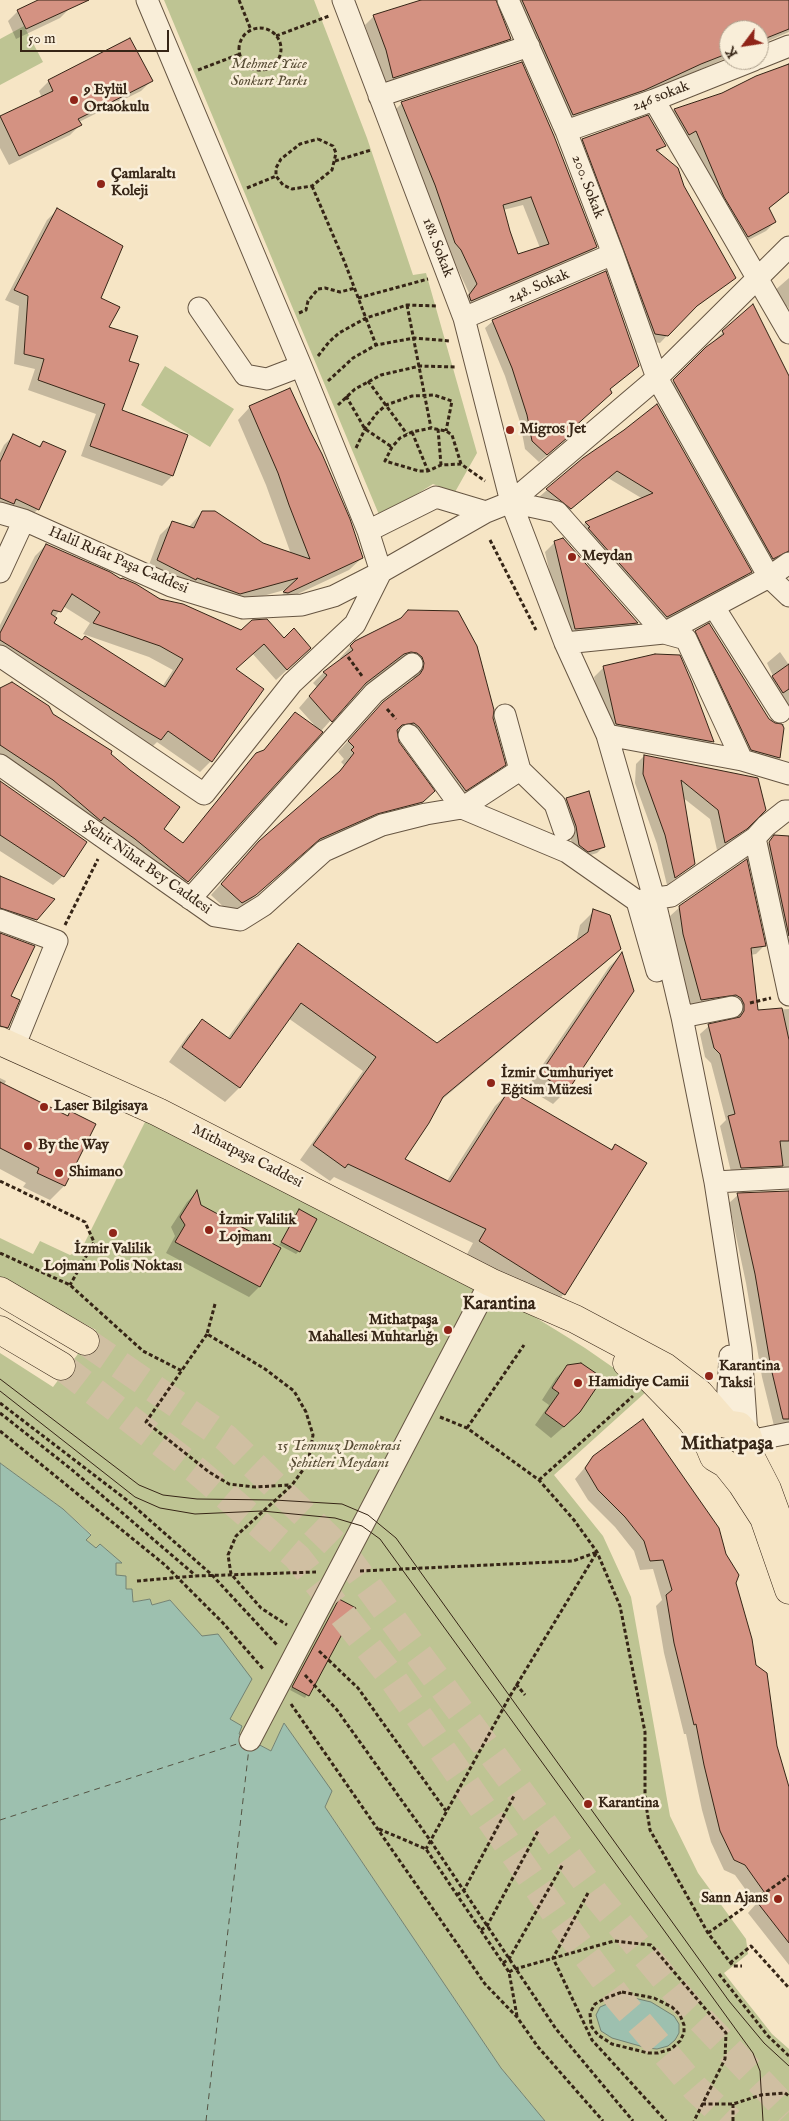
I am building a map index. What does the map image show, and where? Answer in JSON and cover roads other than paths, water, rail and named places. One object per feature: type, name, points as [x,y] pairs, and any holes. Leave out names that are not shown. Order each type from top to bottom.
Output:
[{"type":"main road","name":"Mithatpaşa Caddesi","points":[[7,1044],[158,1112],[490,1282],[642,1372],[691,1420],[734,1443],[764,1518],[789,1590]]},
{"type":"main road","name":"Mithatpaşa Caddesi","points":[[490,1282],[576,1319],[665,1366],[698,1392],[767,1489],[783,1533],[789,1559]]},
{"type":"main road","points":[[0,1291],[85,1341]]},
{"type":"main road","points":[[0,1330],[61,1366]]},
{"type":"street","points":[[0,656],[204,794],[292,683],[355,624],[382,572],[309,361],[147,0]]},
{"type":"street","name":"200. Sokak","points":[[508,0],[566,131],[613,254],[657,378],[769,578],[789,596]]},
{"type":"street","name":"188. Sokak","points":[[346,3],[456,325],[511,502],[565,643],[607,736],[646,900]]},
{"type":"street","points":[[379,96],[529,46]]},
{"type":"street","points":[[769,54],[789,46]]},
{"type":"street","name":"246 sokak","points":[[566,131],[654,100],[729,70]]},
{"type":"street","points":[[654,100],[789,333]]},
{"type":"street","name":"Halil Rıfat Paşa Caddesi","points":[[0,513],[24,520],[171,586],[243,608],[302,605],[334,596],[382,572],[486,512],[511,502],[657,378],[758,280],[789,247]]},
{"type":"street","name":"248. Sokak","points":[[456,325],[613,254]]},
{"type":"street","points":[[199,308],[245,376],[267,379],[309,361]]},
{"type":"street","points":[[368,531],[436,497],[486,512]]},
{"type":"street","points":[[511,502],[557,512],[664,633]]},
{"type":"street","points":[[0,572],[24,520]]},
{"type":"street","points":[[664,633],[769,578],[789,563]]},
{"type":"street","points":[[714,607],[780,712]]},
{"type":"street","points":[[565,643],[664,633],[686,639],[742,760]]},
{"type":"street","points":[[190,899],[374,693],[412,664]]},
{"type":"street","points":[[505,715],[520,770],[555,804],[564,830]]},
{"type":"street","points":[[410,735],[462,808],[567,852],[646,900],[671,896],[755,838],[766,826],[786,811],[789,811]]},
{"type":"street","points":[[607,736],[742,760],[789,774]]},
{"type":"street","name":"Şehit Nihat Bey Caddesi","points":[[0,765],[215,916],[240,920],[264,905],[315,858],[333,846],[382,826],[426,814],[462,808]]},
{"type":"street","points":[[462,808],[520,770]]},
{"type":"street","points":[[755,838],[789,995]]},
{"type":"street","points":[[646,900],[682,1017],[715,1182],[741,1349],[734,1443]]},
{"type":"street","points":[[646,900],[672,1018],[704,1185],[730,1351],[734,1443]]},
{"type":"street","points":[[0,920],[57,941],[7,1044]]},
{"type":"street","points":[[682,1017],[732,1007]]},
{"type":"street","points":[[715,1182],[789,1178]]},
{"type":"street","points":[[250,1740],[490,1282]]},
{"type":"street","points":[[734,1443],[789,1433]]},
{"type":"tunnel","points":[[85,1341],[226,1438],[343,1552],[596,1895],[684,2002],[789,2112]]},
{"type":"tunnel","points":[[61,1366],[196,1470],[297,1557],[393,1679],[556,1914],[619,1999],[695,2088],[730,2121]]},
{"type":"tram line","points":[[0,1379],[139,1485],[163,1495],[197,1499],[274,1500],[342,1504],[368,1515],[396,1538],[729,2001],[764,2043],[789,2066]]},
{"type":"tram line","points":[[0,1391],[135,1497],[160,1508],[195,1514],[262,1511],[335,1518],[362,1526],[380,1539],[753,2053],[760,2071],[763,2121]]},
{"type":"place","name":"9 Eylül Ortaokulu","points":[[74,100]]},
{"type":"place","name":"Çamlaraltı Koleji","points":[[101,184]]},
{"type":"place","name":"Migros Jet","points":[[510,430]]},
{"type":"place","name":"Meydan","points":[[572,557]]},
{"type":"place","name":"İzmir Cumhuriyet Eğitim Müzesi","points":[[491,1083]]},
{"type":"place","name":"Laser Bilgisaya","points":[[44,1107]]},
{"type":"place","name":"By the Way","points":[[28,1146]]},
{"type":"place","name":"Shimano","points":[[59,1173]]},
{"type":"place","name":"İzmir Valilik Lojmanı","points":[[209,1230]]},
{"type":"place","name":"İzmir Valilik Lojmanı Polis Noktası","points":[[113,1233]]},
{"type":"place","name":"Mithatpaşa Mahallesi Muhtarlığı","points":[[448,1330]]},
{"type":"place","name":"Karantina Taksi","points":[[709,1376]]},
{"type":"place","name":"Hamidiye Camii","points":[[578,1383]]},
{"type":"place","name":"Karantina","points":[[588,1804]]},
{"type":"place","name":"Sann Ajans","points":[[778,1899]]},
{"type":"district","name":"Karantina","points":[[499,1305]]},
{"type":"district","name":"Mithatpaşa","points":[[727,1445]]},
{"type":"park label","name":"Mehmet Yüce Sonkurt Parkı","points":[[269,74]]},
{"type":"park label","name":"15 Temmuz Demokrasi Şehitleri Meydanı","points":[[339,1456]]}]
